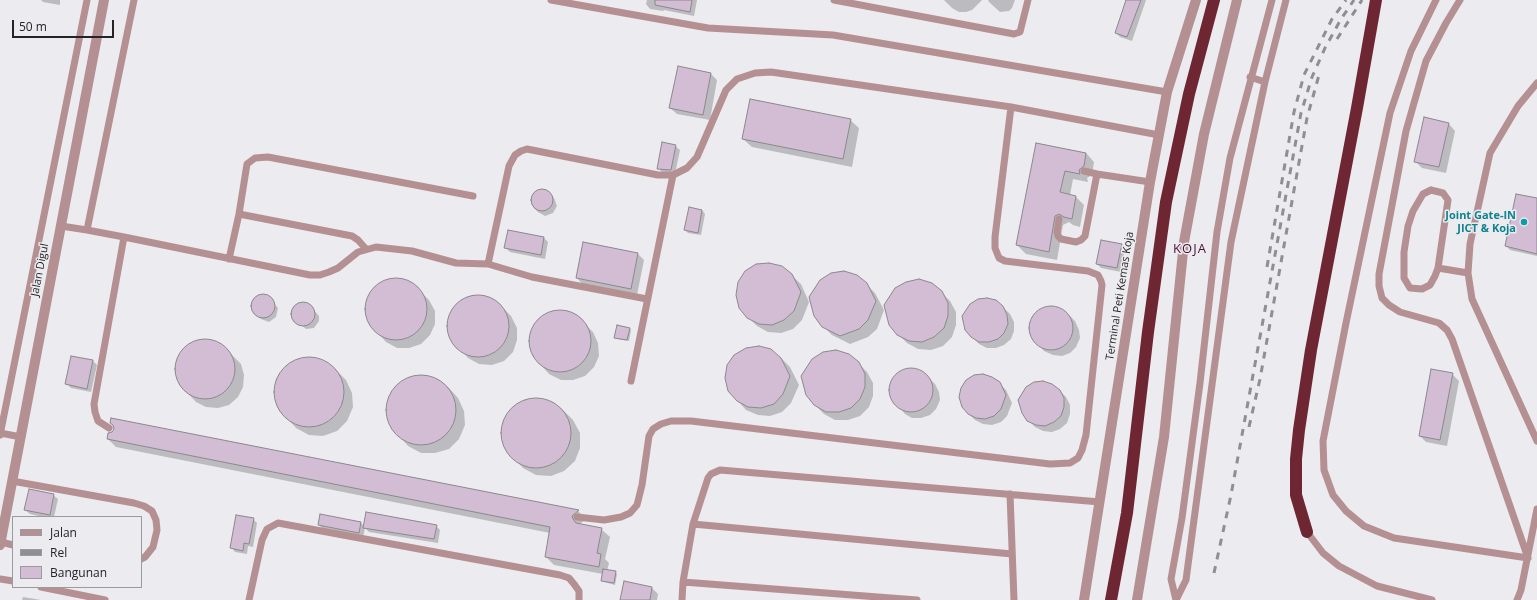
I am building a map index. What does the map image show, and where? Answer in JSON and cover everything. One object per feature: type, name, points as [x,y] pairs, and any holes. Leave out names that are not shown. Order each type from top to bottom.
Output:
[{"type":"highway","points":[[1111,600],[1127,513],[1148,332],[1166,202],[1189,94],[1214,0]]},
{"type":"highway","points":[[1307,532],[1296,495],[1296,459],[1299,430],[1310,350],[1358,108],[1376,0]]},
{"type":"street","name":"Jalan Digul","points":[[0,544],[104,0]]},
{"type":"street","name":"Terminal Peti Kemas Koja","points":[[1084,600],[1150,182],[1167,92],[1196,0]]},
{"type":"street","points":[[1137,600],[1164,437],[1184,242],[1204,134],[1237,0]]},
{"type":"lane","points":[[21,437],[0,433],[87,0]]},
{"type":"lane","points":[[87,230],[134,0]]},
{"type":"lane","points":[[552,0],[708,28],[832,35],[1167,92]]},
{"type":"lane","points":[[834,0],[1014,34],[1018,33],[1021,29],[1028,0]]},
{"type":"lane","points":[[1176,600],[1171,579],[1182,518],[1217,232],[1230,158],[1250,77],[1272,0]]},
{"type":"lane","points":[[1176,600],[1186,580],[1231,242],[1265,82],[1286,0]]},
{"type":"lane","points":[[1436,0],[1411,52],[1390,113],[1323,441],[1324,470],[1334,494],[1346,511],[1364,526],[1394,538],[1528,558]]},
{"type":"lane","points":[[1460,0],[1426,61],[1406,131],[1379,274],[1379,286],[1382,298],[1389,305],[1400,312],[1439,323],[1447,330],[1452,339],[1528,558]]},
{"type":"lane","points":[[488,264],[509,166],[512,159],[521,151],[527,150],[658,174],[672,175],[687,168],[696,157],[726,90],[737,79],[756,73],[771,72],[1011,107],[1159,135]]},
{"type":"lane","points":[[1250,77],[1265,82]]},
{"type":"lane","points":[[1537,83],[1518,106],[1490,153],[1470,244],[1468,273],[1472,299],[1537,441]]},
{"type":"lane","points":[[577,517],[604,520],[621,517],[630,513],[637,506],[650,436],[653,429],[657,426],[671,421],[690,421],[1050,464],[1070,463],[1078,458],[1086,435],[1102,285],[1101,280],[1094,273],[1088,271],[1005,261],[1000,258],[995,248],[994,237],[1011,107]]},
{"type":"lane","points":[[229,259],[239,214],[247,164],[255,158],[268,157],[473,196]]},
{"type":"lane","points":[[1084,171],[1150,182]]},
{"type":"lane","points":[[1059,219],[1057,232],[1061,239],[1076,242],[1085,236],[1097,174]]},
{"type":"lane","points":[[632,381],[672,175]]},
{"type":"lane","points":[[1431,190],[1443,193],[1448,200],[1438,268],[1436,276],[1430,285],[1422,289],[1410,288],[1404,278],[1404,252],[1408,226],[1413,211],[1424,194],[1431,190]]},
{"type":"lane","points":[[239,214],[352,236],[366,249]]},
{"type":"lane","points":[[61,226],[124,237],[291,272],[320,275],[338,268],[349,258],[366,249],[386,247],[412,251],[456,262],[488,264],[532,277],[647,299]]},
{"type":"lane","points":[[109,428],[98,420],[94,404],[124,237]]},
{"type":"lane","points":[[1438,268],[1468,273]]},
{"type":"lane","points":[[1201,367],[1214,369]]},
{"type":"lane","points":[[682,600],[683,582],[693,524],[708,478],[711,474],[722,470],[1100,502]]},
{"type":"lane","points":[[12,481],[144,506],[152,511],[156,520],[157,530],[153,547],[142,558]]},
{"type":"lane","points":[[1010,494],[1014,600]]},
{"type":"lane","points":[[1517,600],[1521,590],[1537,509]]},
{"type":"lane","points":[[249,600],[262,540],[268,529],[278,523],[560,575],[568,578],[574,584],[579,591],[579,600]]},
{"type":"lane","points":[[693,524],[1012,554]]},
{"type":"lane","points":[[1307,532],[1323,553],[1339,566],[1376,586],[1432,600]]},
{"type":"lane","points":[[0,544],[12,545]]},
{"type":"lane","points":[[0,578],[12,581]]},
{"type":"lane","points":[[683,582],[917,600]]},
{"type":"lane","points":[[46,588],[105,600]]},
{"type":"building","points":[[655,0],[692,0],[690,12],[655,5]]},
{"type":"building","points":[[1126,0],[1141,0],[1127,37],[1115,33]]},
{"type":"building","points":[[678,66],[711,73],[703,115],[669,108]]},
{"type":"building","points":[[750,99],[851,119],[843,159],[742,139]]},
{"type":"building","points":[[1424,117],[1449,123],[1439,167],[1414,162]]},
{"type":"building","points":[[662,142],[676,145],[671,170],[657,169]]},
{"type":"building","points":[[1036,143],[1086,153],[1084,166],[1079,170],[1080,174],[1065,171],[1060,192],[1076,196],[1072,219],[1059,214],[1055,216],[1049,252],[1016,245]]},
{"type":"building","points":[[538,189],[546,189],[553,196],[553,204],[546,211],[538,211],[531,204],[531,196]]},
{"type":"building","name":"Joint Gate-IN JICT & Koja","points":[[1516,194],[1537,198],[1537,254],[1505,246]]},
{"type":"building","points":[[689,207],[702,210],[698,233],[684,230]]},
{"type":"building","points":[[508,230],[544,237],[541,255],[504,248]]},
{"type":"building","points":[[1101,240],[1122,244],[1117,268],[1096,264]]},
{"type":"building","points":[[583,242],[638,253],[631,289],[576,278]]},
{"type":"building","points":[[769,263],[782,266],[792,274],[801,292],[794,311],[784,320],[772,325],[759,324],[747,318],[739,308],[736,295],[738,282],[745,271],[756,264]]},
{"type":"building","points":[[844,271],[857,275],[867,283],[876,301],[868,320],[859,329],[840,336],[822,327],[814,316],[809,297],[820,280],[831,273]]},
{"type":"building","points":[[396,278],[408,280],[418,287],[425,297],[427,309],[425,321],[418,331],[408,338],[396,340],[384,338],[374,331],[367,321],[365,309],[367,297],[374,287],[384,280]]},
{"type":"building","points":[[919,279],[932,283],[942,291],[948,303],[948,316],[944,328],[934,337],[922,342],[909,341],[897,335],[889,325],[884,305],[895,288],[906,282]]},
{"type":"building","points":[[263,294],[271,298],[275,306],[271,314],[263,318],[255,314],[251,306],[255,298]]},
{"type":"building","points":[[478,295],[490,297],[500,304],[507,314],[509,326],[507,338],[500,348],[490,355],[478,357],[466,355],[456,348],[449,338],[447,326],[449,314],[456,304],[466,297]]},
{"type":"building","points":[[987,298],[996,300],[1003,306],[1007,315],[1008,324],[1004,333],[998,339],[989,342],[979,342],[971,337],[965,330],[962,316],[970,304],[978,299]]},
{"type":"building","points":[[303,302],[311,306],[315,314],[311,322],[303,326],[295,322],[291,314],[295,306]]},
{"type":"building","points":[[1055,306],[1060,307],[1067,312],[1072,319],[1072,337],[1067,344],[1060,349],[1047,350],[1042,349],[1035,344],[1030,337],[1029,324],[1030,319],[1035,312],[1042,307]]},
{"type":"building","points":[[560,310],[572,312],[582,319],[589,329],[591,341],[589,353],[582,363],[572,370],[560,372],[548,370],[538,363],[531,353],[529,341],[531,329],[538,319],[548,312]]},
{"type":"building","points":[[617,325],[630,328],[627,340],[614,338]]},
{"type":"building","points":[[199,339],[211,339],[222,344],[230,352],[235,363],[233,381],[222,394],[211,399],[199,399],[188,394],[180,386],[175,375],[175,363],[180,352],[188,344]]},
{"type":"building","points":[[759,346],[771,349],[781,358],[790,376],[783,394],[774,404],[761,408],[748,407],[737,401],[728,391],[725,378],[727,365],[734,355],[746,348]]},
{"type":"building","points":[[836,350],[849,354],[859,362],[865,374],[865,387],[860,399],[851,408],[839,412],[826,412],[814,405],[806,395],[801,376],[812,359],[823,352]]},
{"type":"building","points":[[71,356],[93,360],[87,389],[65,384]]},
{"type":"building","points":[[302,357],[316,357],[329,363],[338,372],[342,378],[344,392],[342,406],[334,417],[323,425],[316,427],[302,427],[295,425],[284,417],[276,406],[274,399],[274,385],[276,378],[284,367],[295,359]]},
{"type":"building","points":[[915,368],[927,374],[932,382],[932,398],[927,406],[919,411],[907,412],[895,406],[890,398],[889,386],[895,374],[903,369]]},
{"type":"building","points":[[1431,369],[1453,373],[1440,440],[1419,436]]},
{"type":"building","points":[[983,374],[1000,382],[1006,395],[1001,409],[994,416],[985,419],[976,418],[968,414],[962,407],[959,397],[961,388],[966,380],[974,375]]},
{"type":"building","points":[[414,375],[428,375],[441,381],[450,390],[454,396],[456,410],[454,424],[446,435],[435,443],[428,445],[414,445],[407,443],[396,435],[388,424],[386,417],[386,403],[388,396],[396,385],[407,377]]},
{"type":"building","points":[[1043,381],[1052,384],[1060,390],[1064,398],[1064,407],[1061,416],[1054,422],[1045,426],[1036,425],[1027,421],[1022,413],[1018,400],[1026,387],[1034,382]]},
{"type":"building","points":[[529,398],[543,398],[556,404],[565,413],[569,419],[571,433],[569,447],[561,458],[550,466],[543,468],[529,468],[522,466],[511,458],[503,447],[501,440],[501,426],[503,419],[511,408],[522,400]]},
{"type":"building","points":[[111,418],[579,510],[572,516],[576,523],[602,528],[597,553],[601,554],[599,567],[545,557],[550,527],[107,439],[108,433],[112,432],[114,429],[113,425],[110,423]]},
{"type":"building","points":[[29,489],[54,494],[50,515],[24,510]]},
{"type":"building","points":[[366,512],[437,525],[434,539],[363,528]]},
{"type":"building","points":[[320,514],[361,522],[359,533],[318,525]]},
{"type":"building","points":[[236,515],[254,518],[249,544],[244,543],[243,551],[230,548]]},
{"type":"building","points":[[603,569],[616,571],[614,583],[601,581]]},
{"type":"building","points":[[624,581],[652,587],[650,600],[620,600]]},
{"type":"railway","points":[[1267,267],[1294,112],[1304,75],[1332,19],[1346,0]]},
{"type":"railway","points":[[1214,573],[1231,495],[1301,113],[1312,77],[1325,48],[1341,19],[1354,0]]},
{"type":"railway","points":[[1337,39],[1362,0]]},
{"type":"railway","points":[[1249,427],[1260,379],[1307,118],[1319,75]]},
{"type":"place","name":"Joint Gate-IN JICT & Koja","points":[[1524,222]]},
{"type":"district","name":"KOJA","points":[[1190,249]]}]
